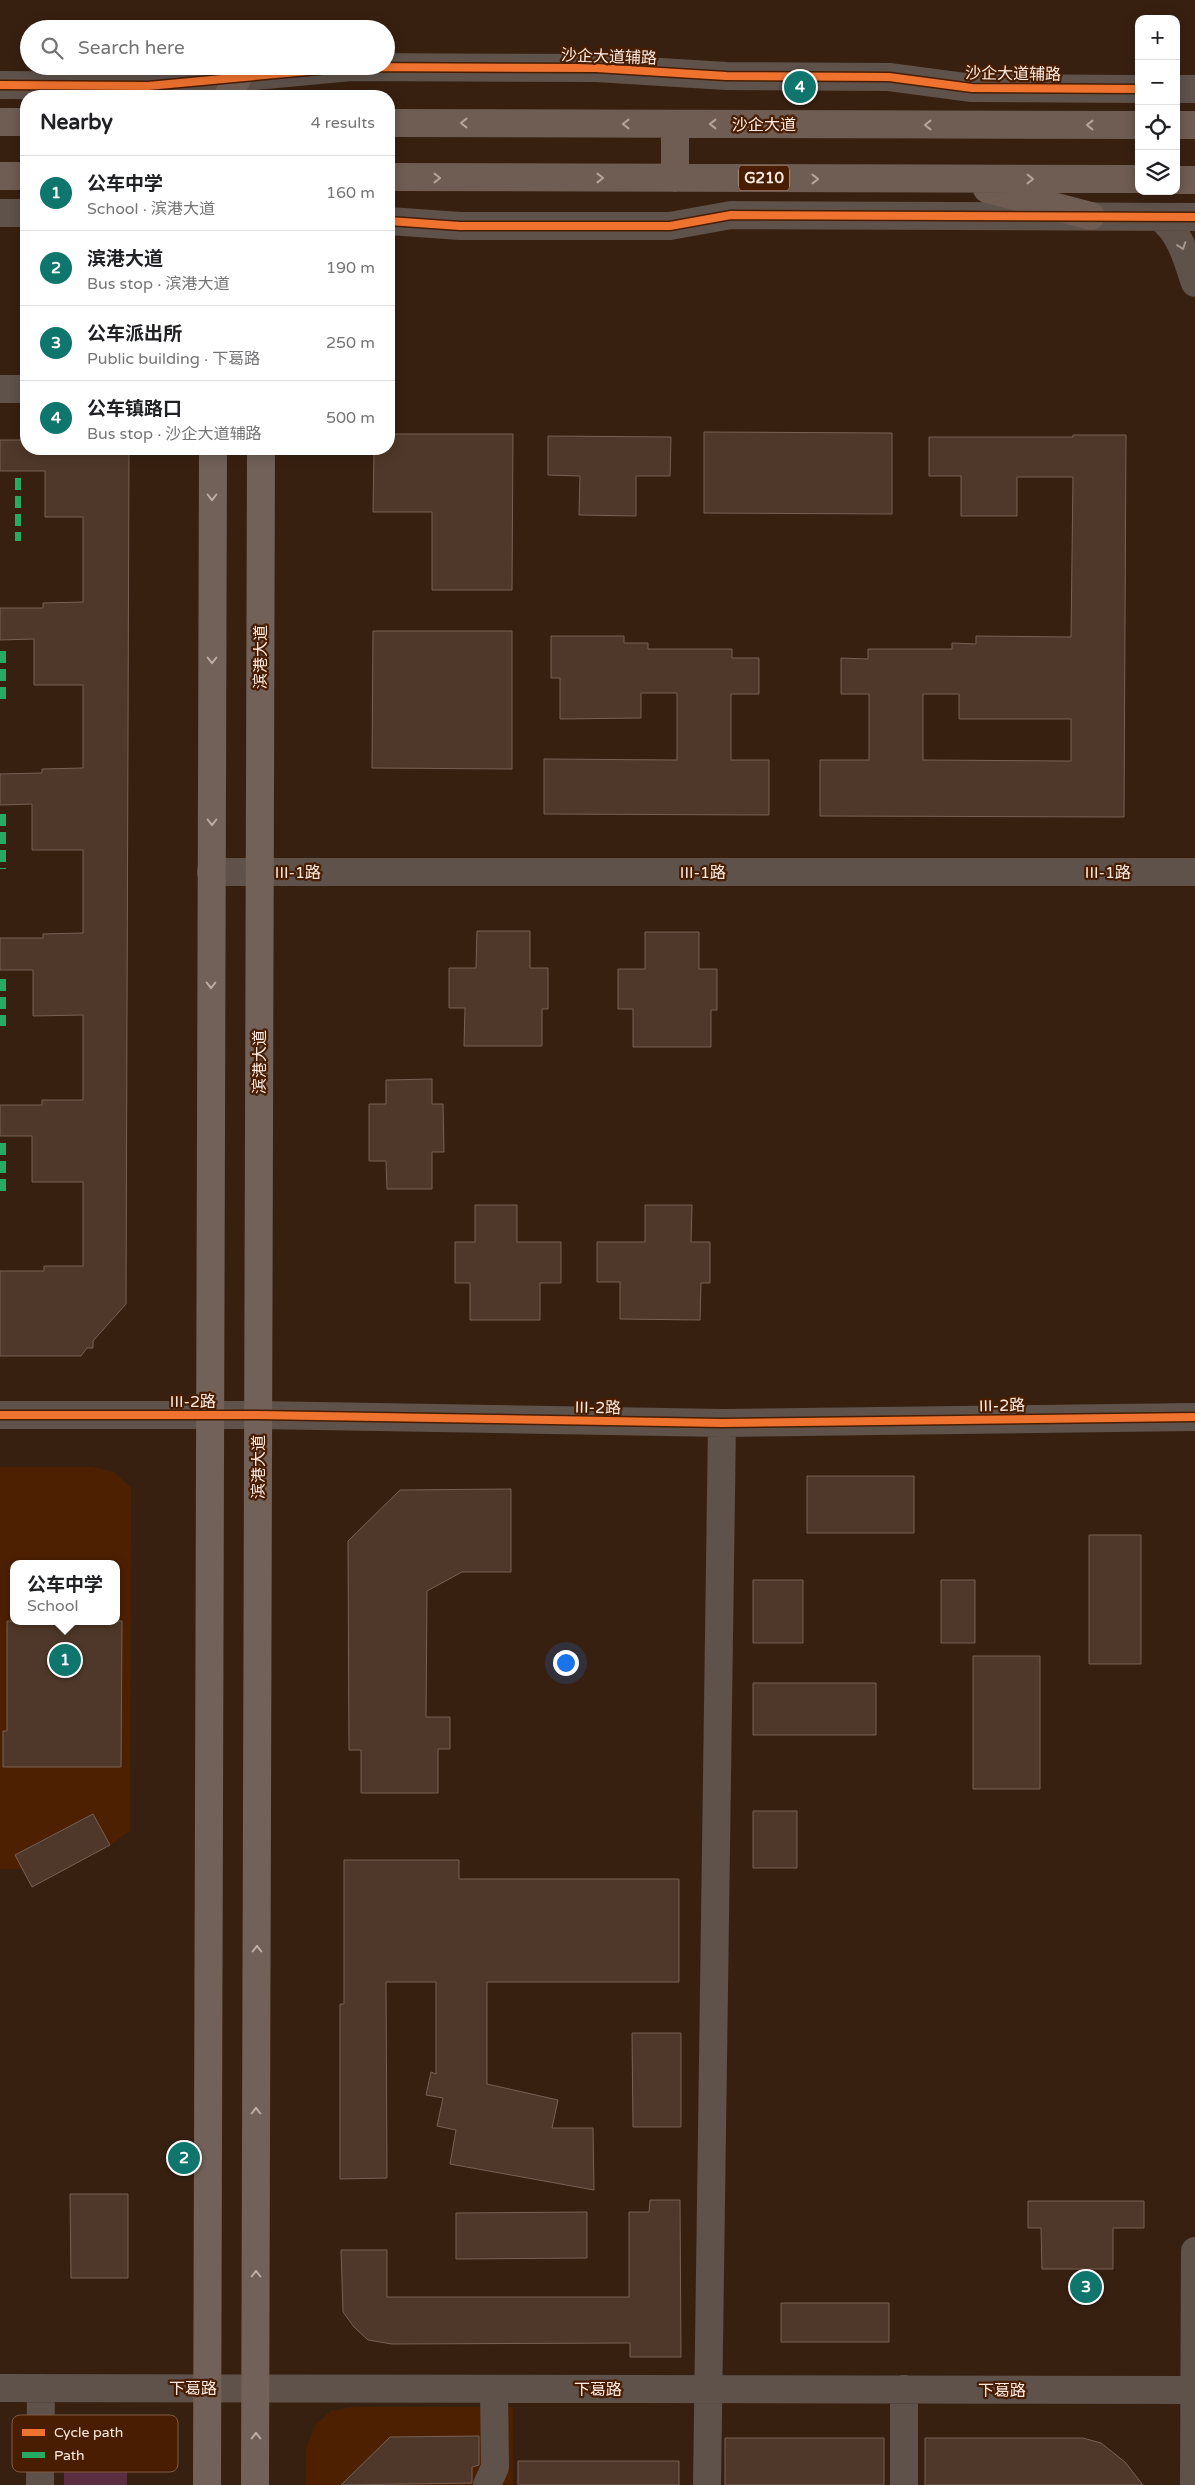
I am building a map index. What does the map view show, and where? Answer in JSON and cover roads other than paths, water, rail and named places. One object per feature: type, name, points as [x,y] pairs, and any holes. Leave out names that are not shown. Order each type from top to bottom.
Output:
[{"type":"highway","points":[[0,122],[20,122]]},
{"type":"highway","name":"沙企大道","points":[[395,123],[1135,125]]},
{"type":"highway","points":[[675,124],[675,178]]},
{"type":"highway","points":[[1180,125],[1195,126]]},
{"type":"highway","points":[[0,176],[20,176]]},
{"type":"highway","name":"G210","points":[[395,177],[1135,180]]},
{"type":"highway","points":[[947,179],[1091,216]]},
{"type":"highway","points":[[1180,180],[1195,180]]},
{"type":"main road","points":[[207,2485],[212,455]]},
{"type":"main road","name":"滨港大道","points":[[256,2485],[261,455]]},
{"type":"street","name":"沙企大道辅路","points":[[395,67],[596,68],[726,76],[889,77],[972,88],[1135,88]]},
{"type":"street","name":"沙企大道辅路","points":[[0,85],[148,86],[238,90],[312,75]]},
{"type":"street","points":[[1180,89],[1195,89]]},
{"type":"street","points":[[0,213],[20,213]]},
{"type":"street","points":[[395,221],[460,226],[670,226],[731,215],[1195,217]]},
{"type":"street","points":[[1159,217],[1170,225],[1179,238],[1195,282]]},
{"type":"street","points":[[0,389],[20,388]]},
{"type":"street","name":"III-1路","points":[[211,872],[1195,872]]},
{"type":"street","name":"III-2路","points":[[0,1415],[210,1415],[722,1423],[1195,1417]]},
{"type":"street","points":[[707,2485],[722,1423]]},
{"type":"street","points":[[1194,2485],[1195,2250]]},
{"type":"street","name":"下葛路","points":[[0,2388],[1194,2390]]},
{"type":"street","points":[[41,2388],[41,2415]]},
{"type":"street","points":[[487,2485],[494,2467],[494,2389]]},
{"type":"street","points":[[904,2389],[904,2485]]},
{"type":"street","points":[[40,2472],[40,2485]]},
{"type":"place","name":"公车镇路口","points":[[800,87]]},
{"type":"place","name":"公车中学","points":[[65,1660]]},
{"type":"place","name":"滨港大道","points":[[184,2158]]},
{"type":"place","name":"公车派出所","points":[[1086,2287]]}]
